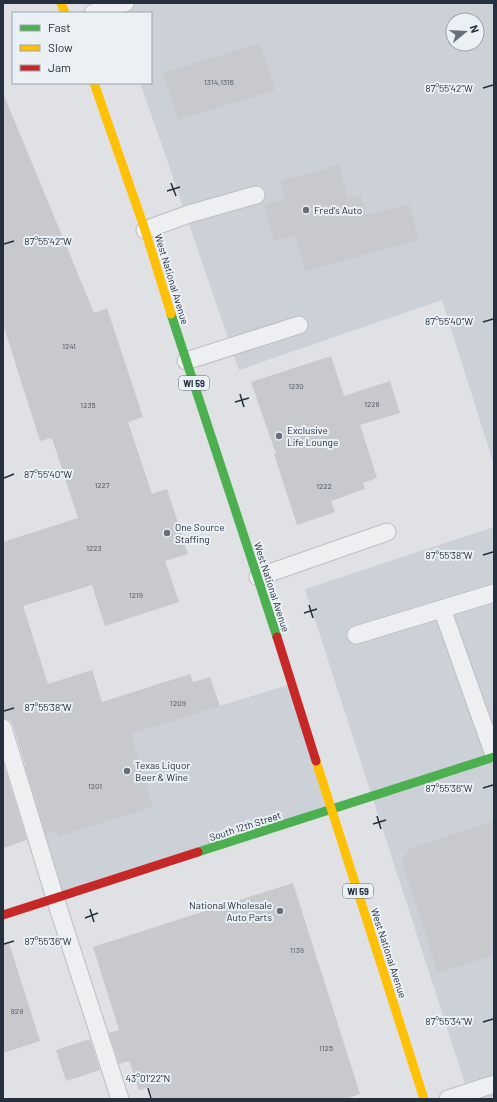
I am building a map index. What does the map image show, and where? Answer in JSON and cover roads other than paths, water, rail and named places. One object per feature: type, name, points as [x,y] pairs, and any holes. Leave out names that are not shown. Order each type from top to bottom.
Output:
[{"type":"main road","name":"West National Avenue","points":[[94,84],[145,230],[186,362],[258,578],[424,1099]]},
{"type":"main road","name":"South 12th Street","points":[[3,915],[494,756]]},
{"type":"lane","points":[[96,12],[125,3]]},
{"type":"lane","points":[[145,230],[189,214],[256,195]]},
{"type":"lane","points":[[186,362],[299,325]]},
{"type":"lane","points":[[258,578],[387,532]]},
{"type":"lane","points":[[356,635],[494,593]]},
{"type":"lane","points":[[442,609],[494,756]]},
{"type":"lane","points":[[3,728],[55,898],[120,1099]]},
{"type":"lane","points":[[448,1099],[494,1084]]},
{"type":"place","name":"Fred's Auto","points":[[306,210]]},
{"type":"place","name":"Exclusive Life Lounge","points":[[279,436]]},
{"type":"place","name":"One Source Staffing","points":[[167,533]]},
{"type":"place","name":"Texas Liquor Beer & Wine","points":[[127,771]]},
{"type":"place","name":"National Wholesale Auto Parts","points":[[280,911]]}]
